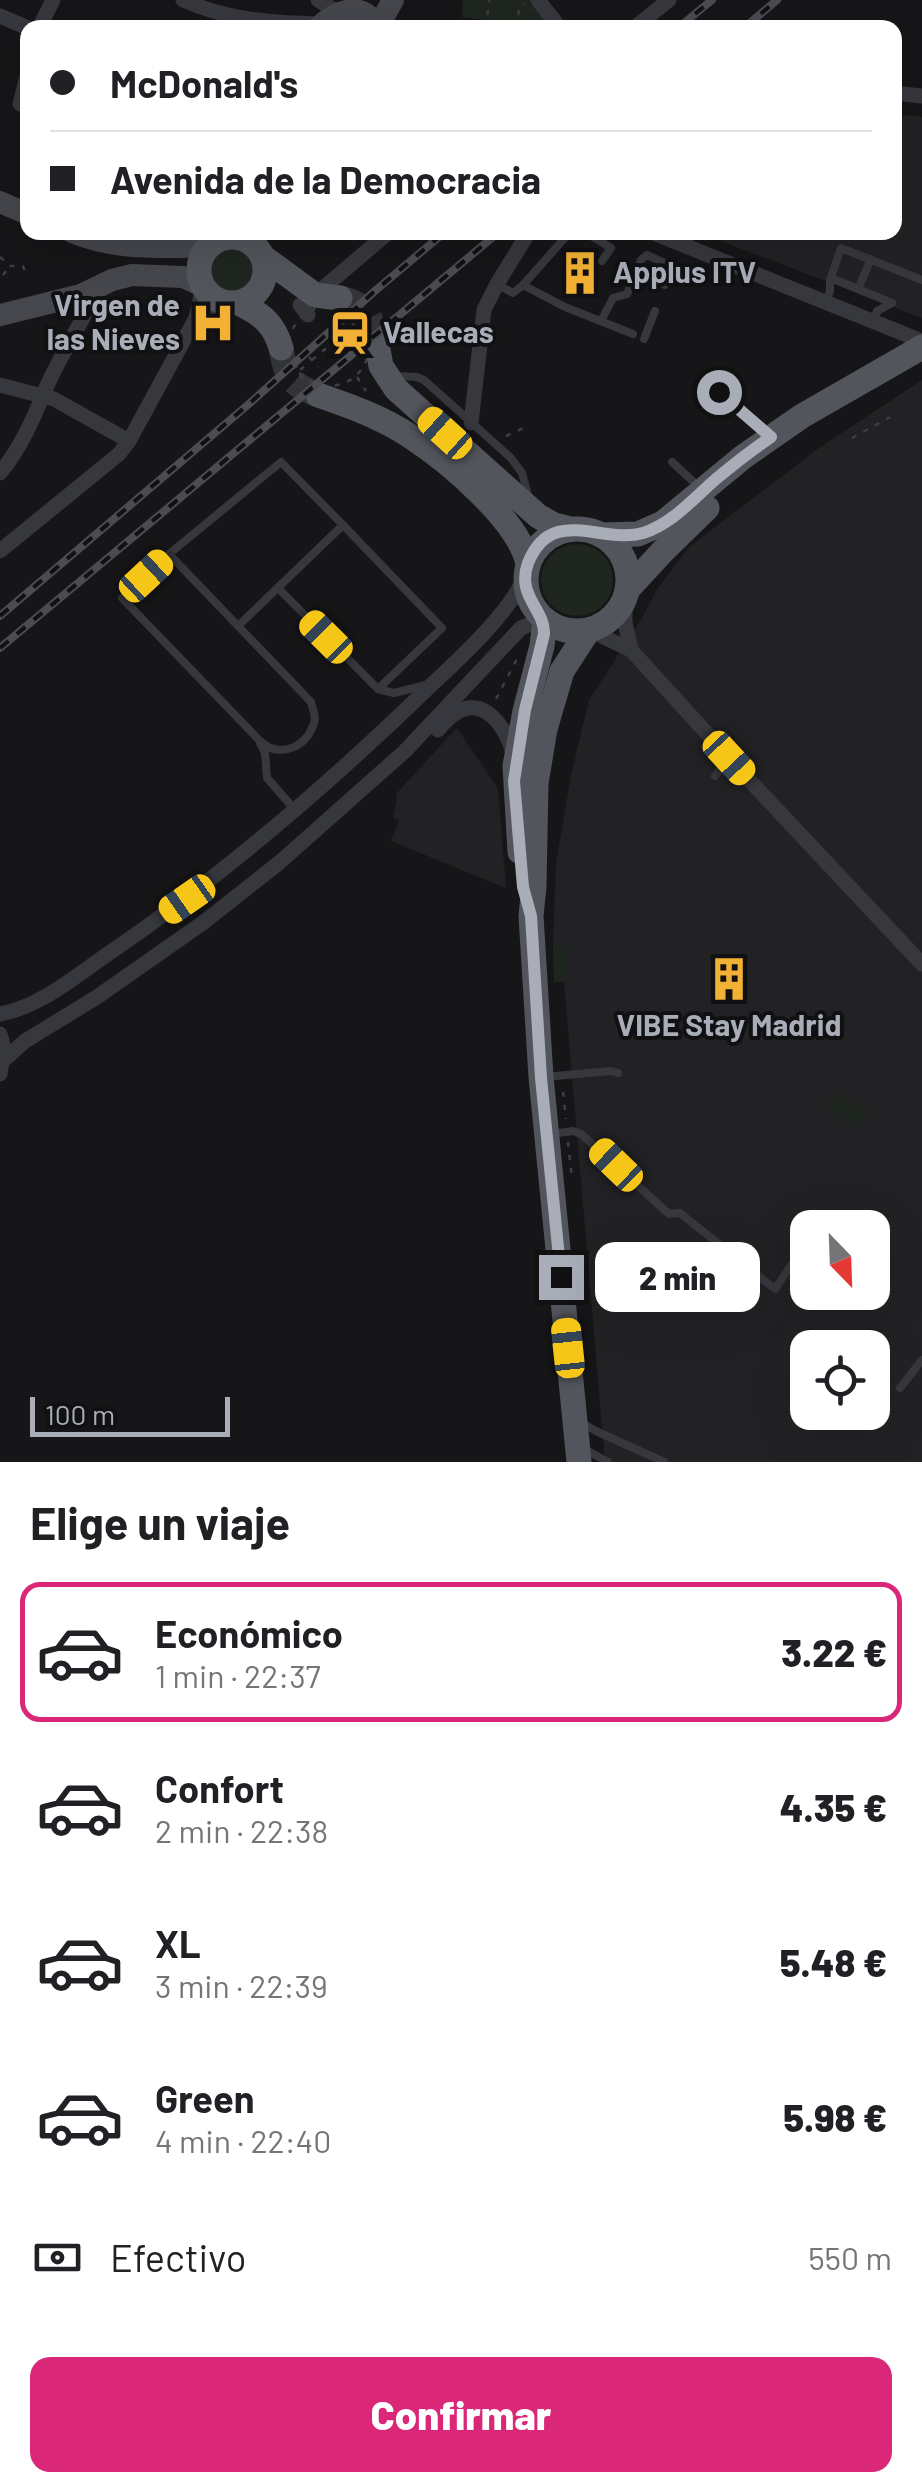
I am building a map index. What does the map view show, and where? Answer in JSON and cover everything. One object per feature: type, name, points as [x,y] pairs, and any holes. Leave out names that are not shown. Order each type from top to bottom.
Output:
[{"type":"main road","points":[[217,240],[199,266],[203,286],[212,296],[264,317],[274,328],[291,363]]},
{"type":"main road","points":[[257,245],[325,310]]},
{"type":"main road","points":[[234,303],[256,294],[266,275],[257,245]]},
{"type":"main road","points":[[369,338],[385,376],[396,389],[531,509],[554,526],[625,536],[651,530],[676,514],[771,437],[922,344]]},
{"type":"main road","points":[[311,387],[410,436],[441,467],[483,498],[513,531],[525,551],[530,599],[544,620],[571,632],[588,631],[613,618],[626,595],[689,524],[760,464],[835,414],[922,366]]},
{"type":"main road","points":[[527,570],[544,540],[570,529]]},
{"type":"main road","points":[[602,535],[623,559],[626,595]]},
{"type":"main road","points":[[538,914],[523,887],[508,815],[544,620]]},
{"type":"main road","points":[[577,1441],[557,1126],[534,886],[536,784],[545,729],[562,671],[588,631]]},
{"type":"street","points":[[183,0],[248,20]]},
{"type":"street","points":[[538,0],[554,20]]},
{"type":"street","points":[[644,20],[669,0]]},
{"type":"street","points":[[286,20],[366,11],[374,20]]},
{"type":"street","points":[[91,240],[217,240]]},
{"type":"street","points":[[325,310],[382,240]]},
{"type":"street","points":[[473,415],[484,310],[525,240]]},
{"type":"street","points":[[689,240],[826,303],[876,317],[922,344]]},
{"type":"street","points":[[0,314],[87,292],[132,275],[183,277],[203,286],[196,318],[128,441],[106,465],[0,551]]},
{"type":"street","points":[[0,472],[41,405],[87,309],[87,292]]},
{"type":"street","points":[[196,318],[211,307],[234,303]]},
{"type":"street","points":[[0,385],[44,395],[128,441]]},
{"type":"street","points":[[0,1014],[36,1001],[126,942],[187,899],[296,811],[435,682],[509,604],[527,570]]},
{"type":"street","points":[[626,595],[625,622],[632,650]]},
{"type":"street","points":[[2,1067],[25,1041],[112,987],[280,862],[406,751],[521,628],[544,620]]},
{"type":"street","points":[[588,631],[632,650],[922,964]]},
{"type":"street","points":[[406,751],[433,734],[456,712],[472,708],[494,716],[512,747],[515,766]]},
{"type":"street","points":[[0,1034],[4,1048],[2,1067]]},
{"type":"lane","points":[[497,284],[513,293],[563,240]]},
{"type":"lane","points":[[598,240],[611,248],[602,261]]},
{"type":"lane","points":[[826,303],[841,248],[922,280]]},
{"type":"lane","points":[[601,321],[613,298],[627,294],[641,260],[647,255],[667,264],[670,270],[664,285]]},
{"type":"lane","points":[[858,289],[871,259]]},
{"type":"lane","points":[[831,278],[892,303],[876,317]]},
{"type":"lane","points":[[523,285],[565,307],[633,334]]},
{"type":"lane","points":[[868,293],[875,303],[876,317]]},
{"type":"lane","points":[[565,307],[573,296]]},
{"type":"lane","points":[[644,339],[655,310]]},
{"type":"lane","points":[[715,374],[719,392],[771,437]]},
{"type":"lane","points":[[385,376],[424,380],[473,415],[519,468],[531,509]]},
{"type":"lane","points":[[169,554],[310,702],[315,715],[313,727],[296,746],[275,751],[260,742],[122,598],[169,554],[281,462],[442,628],[378,689]]},
{"type":"lane","points":[[672,462],[703,491]]},
{"type":"lane","points":[[238,626],[343,525]]},
{"type":"lane","points":[[278,588],[378,689],[390,694],[435,682]]},
{"type":"lane","points":[[260,742],[267,778],[296,811]]},
{"type":"lane","points":[[715,776],[729,758]]},
{"type":"lane","points":[[552,1081],[610,1070],[618,1073]]},
{"type":"lane","points":[[557,1126],[581,1134],[669,1214],[680,1213],[774,1289],[790,1266]]},
{"type":"lane","points":[[900,1388],[922,1360]]},
{"type":"lane","points":[[577,1441],[598,1432],[664,1462]]},
{"type":"lane","points":[[577,1441],[608,1462]]},
{"type":"path","points":[[518,20],[520,8],[530,0]]},
{"type":"path","points":[[0,256],[10,266],[23,266],[26,274]]},
{"type":"path","points":[[4,275],[10,266]]},
{"type":"path","points":[[325,310],[298,322],[291,334],[291,359],[308,378],[320,384],[346,382],[365,366],[369,340],[364,326],[357,317],[334,305],[319,307],[325,310],[369,338]]},
{"type":"path","points":[[318,367],[311,358],[325,310]]},
{"type":"path","points":[[291,363],[305,366]]},
{"type":"path","points":[[291,363],[311,387]]},
{"type":"path","points":[[852,438],[890,417]]},
{"type":"path","points":[[506,436],[528,426]]},
{"type":"path","points":[[491,708],[523,647]]},
{"type":"path","points":[[552,1081],[557,1126]]},
{"type":"shaded area","points":[[463,0],[543,0],[558,20],[482,20],[462,17]]},
{"type":"shaded area","points":[[902,115],[922,117],[922,318],[718,240],[902,240]]},
{"type":"shaded area","points":[[233,248],[249,254],[255,270],[249,286],[233,292],[217,286],[211,270],[217,254]]},
{"type":"shaded area","points":[[922,380],[922,1462],[605,1462],[564,982],[554,982],[556,864],[589,700],[657,589],[689,547],[819,448]]},
{"type":"shaded area","points":[[577,544],[602,555],[613,580],[602,605],[577,616],[552,605],[541,580],[552,555]]},
{"type":"shaded area","points":[[457,728],[498,789],[506,888],[391,841],[399,821],[393,818],[395,795]]},
{"type":"shaded area","points":[[553,944],[571,946],[564,981],[554,982]]},
{"type":"shaded area","points":[[835,1090],[869,1112],[858,1128],[824,1107]]},
{"type":"tunnel","points":[[340,298],[363,308],[377,344]]},
{"type":"tunnel","points":[[281,348],[291,378],[318,395]]},
{"type":"railway","points":[[688,20],[712,0]]},
{"type":"railway","points":[[753,20],[777,0]]},
{"type":"railway","points":[[0,616],[435,240]]},
{"type":"railway","points":[[0,648],[489,240]]},
{"type":"place","name":"Applus ITV","points":[[580,273]]},
{"type":"place","name":"Virgen de las Nieves","points":[[213,323]]},
{"type":"place","name":"Vallecas","points":[[350,333]]},
{"type":"place","name":"VIBE Stay Madrid","points":[[729,979]]},
{"type":"route","points":[[561,1277],[541,1078],[531,916],[523,887],[514,781],[545,621],[534,608],[526,586],[528,564],[544,540],[570,529],[625,536],[651,530],[771,437],[719,392]]}]
